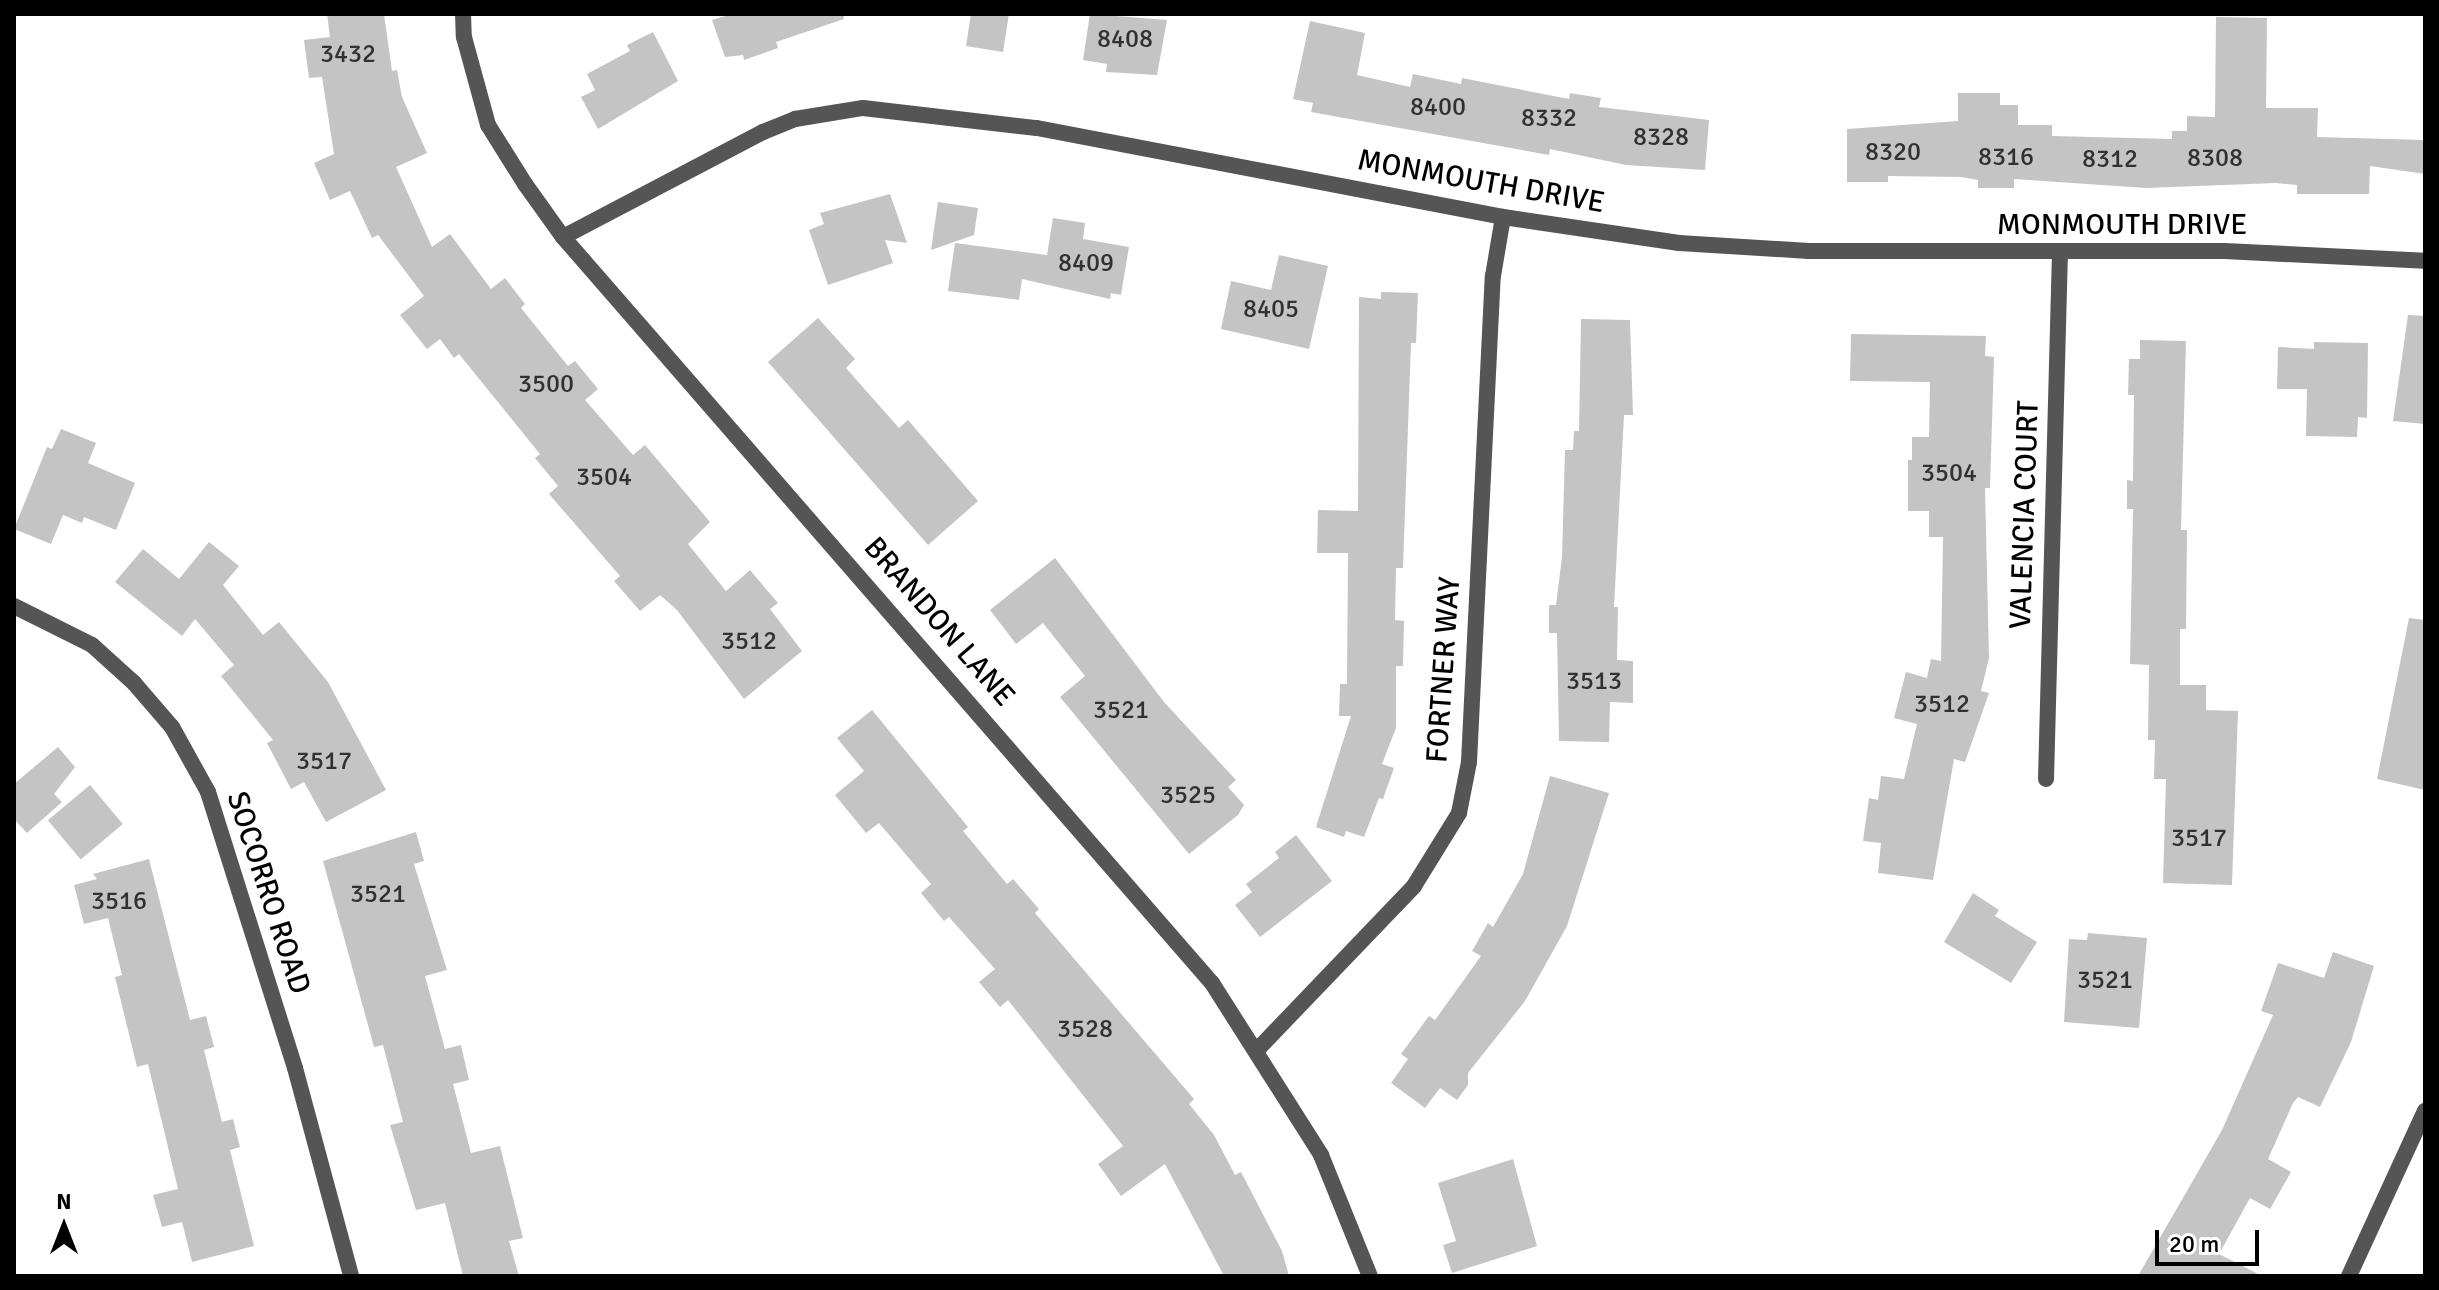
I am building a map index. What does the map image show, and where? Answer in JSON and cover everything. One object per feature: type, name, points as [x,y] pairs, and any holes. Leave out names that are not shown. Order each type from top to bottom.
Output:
[{"type":"street","name":"BRANDON LANE","points":[[463,14],[464,37],[488,125],[563,237],[1202,971],[1257,1050],[1321,1155],[1370,1276]]},
{"type":"street","name":"MONMOUTH DRIVE","points":[[563,237],[763,132],[795,119],[863,108],[1037,128],[1503,217],[1679,243],[1809,251],[2224,251],[2425,261]]},
{"type":"street","name":"FORTNER WAY","points":[[1257,1050],[1414,886],[1459,813],[1469,762],[1493,276],[1503,217]]},
{"type":"street","name":"VALENCIA COURT","points":[[2046,779],[2060,253]]},
{"type":"street","name":"SOCORRO ROAD","points":[[14,606],[92,645],[134,683],[172,727],[208,792],[295,1068],[351,1276]]},
{"type":"street","points":[[2349,1276],[2425,1111]]},
{"type":"building","points":[[327,14],[384,14],[392,71],[397,70],[402,97],[427,153],[396,167],[432,247],[450,234],[491,289],[505,278],[525,304],[521,308],[568,366],[575,361],[598,389],[585,400],[633,455],[645,445],[710,522],[688,544],[726,591],[750,570],[778,603],[770,609],[802,651],[744,699],[677,610],[660,595],[640,611],[614,581],[620,576],[549,494],[558,486],[535,458],[540,454],[459,354],[454,358],[440,339],[427,349],[400,315],[424,296],[378,235],[372,238],[350,191],[330,200],[314,163],[334,154],[322,77],[309,78],[304,40],[330,37]]},
{"type":"building","points":[[732,14],[843,14],[844,19],[776,42],[778,48],[744,60],[743,55],[725,57],[712,20]]},
{"type":"building","points":[[971,14],[1009,14],[1003,52],[966,46]]},
{"type":"building","points":[[1090,14],[1167,20],[1157,75],[1106,72],[1107,64],[1083,60]]},
{"type":"building","points":[[2216,17],[2267,18],[2266,108],[2318,108],[2317,137],[2425,140],[2425,174],[2370,166],[2369,194],[2297,194],[2297,185],[2276,183],[2146,188],[2014,179],[2014,188],[1978,188],[1978,180],[1961,177],[1888,176],[1888,182],[1847,182],[1847,129],[1958,121],[1958,93],[2000,93],[2000,105],[2018,105],[2018,125],[2052,125],[2052,136],[2172,139],[2172,131],[2187,131],[2187,116],[2215,117]]},
{"type":"building","points":[[1310,21],[1365,33],[1357,75],[1410,87],[1413,74],[1461,84],[1462,78],[1569,99],[1570,93],[1601,98],[1599,107],[1709,120],[1705,170],[1626,165],[1550,149],[1549,155],[1311,112],[1313,103],[1293,99]]},
{"type":"building","points":[[653,32],[678,81],[598,129],[581,97],[595,90],[587,74],[630,51],[627,45]]},
{"type":"building","points":[[890,194],[907,243],[885,240],[893,263],[828,285],[809,230],[824,224],[820,213]]},
{"type":"building","points":[[938,202],[978,208],[974,235],[931,250]]},
{"type":"building","points":[[1053,218],[1085,223],[1083,239],[1129,247],[1121,295],[1111,293],[1110,299],[1022,279],[1019,300],[948,291],[955,243],[1047,255]]},
{"type":"building","points":[[1279,255],[1328,266],[1309,349],[1221,329],[1231,281],[1271,290]]},
{"type":"building","points":[[1381,292],[1418,293],[1416,343],[1411,343],[1403,568],[1396,568],[1395,620],[1404,621],[1403,666],[1396,666],[1396,728],[1382,764],[1394,768],[1364,837],[1346,831],[1344,837],[1316,827],[1351,716],[1339,716],[1340,684],[1347,684],[1348,553],[1317,553],[1318,510],[1358,511],[1359,297],[1381,299]]},
{"type":"building","points":[[2408,315],[2425,316],[2425,424],[2393,421]]},
{"type":"building","points":[[818,318],[855,359],[846,368],[899,428],[908,420],[978,501],[928,545],[768,362]]},
{"type":"building","points":[[1581,319],[1630,320],[1633,415],[1624,415],[1614,607],[1618,607],[1617,660],[1633,661],[1633,703],[1610,702],[1609,742],[1559,741],[1557,633],[1549,633],[1549,605],[1556,605],[1562,557],[1565,450],[1573,450],[1574,431],[1579,431]]},
{"type":"building","points":[[1851,334],[1986,336],[1985,356],[1994,357],[1990,488],[1985,488],[1989,658],[1981,691],[1989,693],[1965,762],[1954,759],[1933,880],[1878,873],[1881,843],[1863,841],[1869,798],[1878,800],[1881,776],[1904,779],[1917,724],[1894,718],[1906,672],[1927,678],[1931,659],[1941,661],[1943,537],[1929,537],[1929,511],[1908,511],[1908,460],[1912,460],[1912,437],[1929,437],[1930,382],[1850,381]]},
{"type":"building","points":[[2140,340],[2186,341],[2181,530],[2187,530],[2186,629],[2180,629],[2180,685],[2206,685],[2206,710],[2238,711],[2232,885],[2163,883],[2166,779],[2154,779],[2155,740],[2148,740],[2149,665],[2130,664],[2133,509],[2127,509],[2127,480],[2133,481],[2134,395],[2128,395],[2129,359],[2140,359]]},
{"type":"building","points":[[2314,342],[2368,343],[2367,418],[2358,417],[2357,437],[2306,436],[2307,389],[2277,389],[2278,347],[2314,349]]},
{"type":"building","points":[[61,429],[96,443],[88,463],[135,483],[116,530],[84,517],[82,523],[63,515],[51,544],[14,529],[47,447],[52,449]]},
{"type":"building","points":[[209,542],[239,566],[223,585],[263,635],[279,622],[328,682],[386,790],[326,822],[304,782],[291,789],[267,743],[273,740],[221,676],[234,665],[195,619],[182,636],[115,582],[143,549],[179,579]]},
{"type":"building","points":[[1055,558],[1164,702],[1236,780],[1228,787],[1244,805],[1238,815],[1189,854],[1060,697],[1085,676],[1043,623],[1016,644],[990,610]]},
{"type":"building","points":[[2409,618],[2425,620],[2425,790],[2377,779]]},
{"type":"building","points":[[872,710],[968,827],[963,831],[1007,884],[1013,879],[1039,909],[1035,913],[1194,1099],[1189,1104],[1214,1135],[1235,1175],[1241,1172],[1282,1251],[1289,1276],[1224,1276],[1165,1164],[1121,1196],[1098,1164],[1123,1146],[1008,1000],[1000,1007],[979,982],[995,969],[949,917],[944,921],[921,893],[931,884],[879,823],[866,833],[835,795],[864,771],[837,738]]},
{"type":"building","points":[[58,747],[75,767],[54,794],[62,802],[27,833],[14,819],[14,784]]},
{"type":"building","points":[[1550,776],[1609,793],[1567,926],[1525,1001],[1468,1073],[1468,1085],[1457,1100],[1440,1088],[1425,1108],[1391,1083],[1408,1059],[1401,1054],[1429,1016],[1435,1020],[1481,956],[1472,951],[1488,923],[1493,927],[1523,874]]},
{"type":"building","points":[[90,785],[123,824],[81,859],[48,820]]},
{"type":"building","points":[[416,832],[424,861],[414,864],[447,970],[425,976],[445,1049],[461,1045],[469,1080],[453,1084],[471,1153],[500,1146],[523,1238],[509,1241],[519,1276],[463,1276],[445,1203],[416,1210],[390,1125],[403,1122],[383,1045],[374,1047],[323,861]]},
{"type":"building","points":[[1296,835],[1332,881],[1260,937],[1235,905],[1252,892],[1246,884],[1279,858],[1275,852]]},
{"type":"building","points":[[149,859],[190,1020],[206,1016],[214,1047],[204,1050],[222,1122],[233,1119],[240,1147],[230,1150],[254,1246],[192,1262],[182,1222],[162,1227],[153,1195],[178,1189],[148,1064],[137,1067],[115,977],[122,975],[108,918],[84,924],[74,885],[97,879],[93,874]]},
{"type":"building","points":[[1973,893],[1999,910],[1995,916],[2037,942],[2011,983],[1944,942]]},
{"type":"building","points":[[2088,933],[2147,938],[2139,1028],[2064,1022],[2069,939],[2087,940]]},
{"type":"building","points":[[2333,952],[2374,966],[2351,1042],[2320,1107],[2298,1097],[2293,1103],[2268,1159],[2291,1172],[2270,1209],[2250,1198],[2219,1254],[2262,1276],[2138,1276],[2222,1130],[2273,1015],[2261,1011],[2278,963],[2324,978]]},
{"type":"building","points":[[1513,1159],[1537,1246],[1452,1273],[1443,1245],[1456,1241],[1438,1183]]}]
